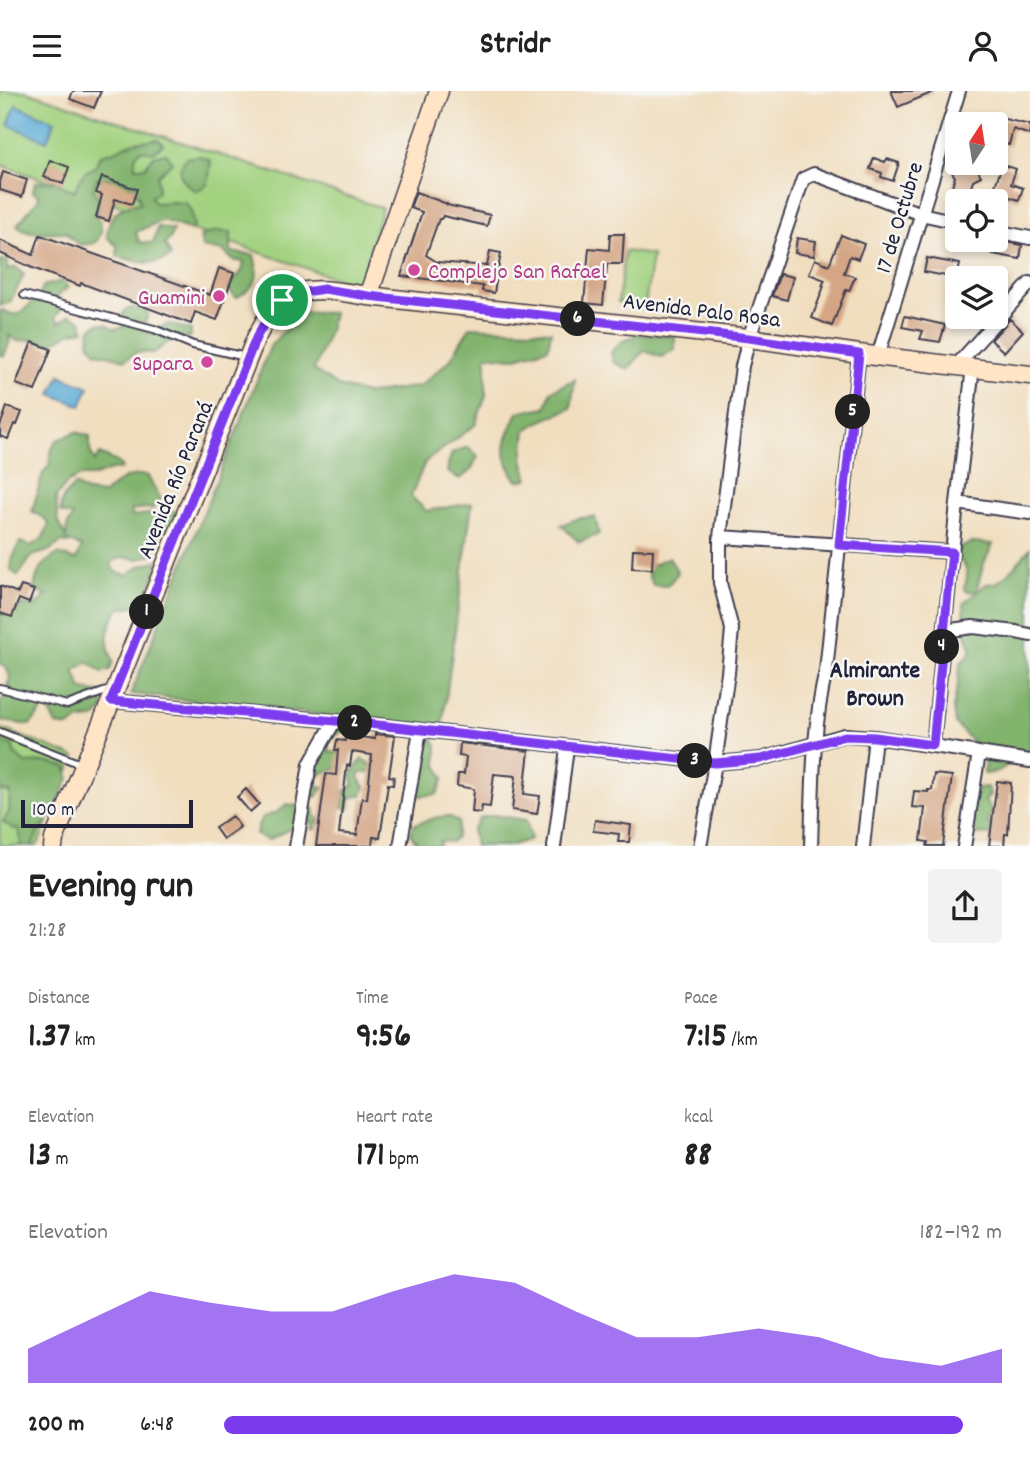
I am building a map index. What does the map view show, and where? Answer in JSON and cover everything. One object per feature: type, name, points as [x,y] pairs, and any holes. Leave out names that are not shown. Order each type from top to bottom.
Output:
[{"type":"main road","points":[[368,296],[439,91]]},
{"type":"main road","name":"Avenida Río Paraná","points":[[54,846],[54,839],[248,357],[267,318],[282,300],[300,293],[324,289],[368,296]]},
{"type":"main road","name":"Avenida Palo Rosa","points":[[368,296],[749,338],[1030,375]]},
{"type":"street","name":"17 de Octubre","points":[[878,356],[959,91]]},
{"type":"street","points":[[700,846],[715,763],[732,629],[720,583],[720,537],[742,366],[803,179],[814,174],[921,214],[945,219]]},
{"type":"street","points":[[1008,233],[1030,238]]},
{"type":"street","points":[[933,745],[957,503],[965,366],[1030,283]]},
{"type":"street","points":[[811,846],[814,745],[826,671],[859,354]]},
{"type":"street","points":[[957,503],[1030,513]]},
{"type":"street","points":[[720,537],[952,552]]},
{"type":"street","points":[[944,631],[973,627],[1030,635]]},
{"type":"street","points":[[114,694],[334,722],[715,763],[761,759],[845,736],[875,737],[1030,761]]},
{"type":"street","points":[[296,846],[310,764],[334,722]]},
{"type":"street","points":[[400,846],[421,730]]},
{"type":"street","points":[[863,846],[875,737]]},
{"type":"street","points":[[554,846],[567,748]]},
{"type":"street","points":[[964,846],[979,753]]},
{"type":"lane","points":[[24,295],[154,329],[193,345],[248,357]]},
{"type":"lane","points":[[0,688],[67,705],[114,694]]},
{"type":"lane","points":[[0,732],[85,766]]},
{"type":"green space","points":[[0,91],[26,91],[382,208],[359,286],[0,165]]},
{"type":"green space","points":[[158,139],[163,144],[154,152],[140,150],[135,157],[135,167],[145,167],[154,156],[166,153],[172,162],[157,176],[158,191],[151,197],[155,203],[186,203],[191,211],[194,227],[191,230],[163,220],[136,232],[139,242],[153,243],[158,227],[173,230],[165,244],[171,256],[165,260],[152,263],[117,256],[117,246],[107,237],[109,223],[120,209],[140,203],[135,190],[118,180],[97,179],[93,190],[98,199],[95,217],[101,223],[101,234],[95,243],[81,245],[66,232],[34,232],[17,225],[38,200],[39,196],[33,192],[35,182],[55,181],[75,191],[85,172],[95,167],[100,155],[134,142]]},
{"type":"green space","points":[[199,156],[211,161],[208,184],[196,191],[184,181],[180,173],[186,158]]},
{"type":"green space","points":[[217,231],[231,232],[231,251],[254,255],[256,281],[236,298],[228,288],[242,271],[244,262],[233,260],[223,251],[202,247],[200,236]]},
{"type":"green space","points":[[625,251],[652,255],[645,306],[618,302]]},
{"type":"green space","points":[[0,260],[8,261],[7,270],[16,267],[24,275],[10,302],[0,306]]},
{"type":"green space","points":[[62,281],[68,287],[55,302],[61,310],[55,316],[59,323],[70,315],[81,320],[84,330],[70,333],[51,344],[17,341],[9,335],[10,341],[4,356],[0,355],[0,312],[2,310],[19,314],[39,297],[43,286]]},
{"type":"green space","points":[[145,309],[148,315],[143,327],[148,334],[168,324],[191,330],[191,337],[168,342],[154,353],[137,352],[125,360],[96,352],[89,342],[90,330],[98,323],[115,329],[124,326],[122,316],[125,310]]},
{"type":"green space","points":[[301,312],[333,313],[314,370],[338,386],[367,394],[420,386],[450,360],[470,327],[551,331],[548,348],[513,358],[486,355],[486,395],[475,425],[425,462],[411,496],[426,511],[472,503],[442,728],[131,694],[271,345]]},
{"type":"green space","points":[[638,334],[675,336],[675,349],[661,357],[644,351],[628,369],[613,362],[611,352],[621,342]]},
{"type":"green space","points":[[575,379],[571,408],[526,430],[523,458],[528,479],[517,481],[507,462],[505,447],[518,412],[546,407],[551,391]]},
{"type":"green space","points":[[76,432],[90,436],[90,451],[95,461],[100,454],[119,463],[122,469],[95,476],[81,476],[68,482],[56,497],[58,521],[66,538],[67,526],[73,516],[61,513],[61,504],[75,485],[87,492],[104,494],[118,482],[133,476],[147,475],[161,499],[152,509],[132,510],[132,516],[177,511],[182,524],[179,530],[159,532],[151,555],[139,559],[121,557],[111,563],[114,571],[127,575],[140,566],[159,560],[152,584],[137,605],[118,609],[111,624],[107,640],[113,662],[110,670],[102,672],[88,662],[74,671],[82,689],[102,693],[104,709],[94,719],[80,720],[69,727],[56,725],[46,706],[30,725],[3,721],[0,718],[0,701],[4,698],[10,677],[6,667],[0,664],[0,609],[12,614],[22,604],[34,607],[47,595],[34,590],[38,573],[44,565],[58,554],[76,560],[82,547],[68,541],[62,542],[48,551],[32,556],[18,576],[11,570],[11,562],[20,542],[31,546],[42,539],[49,525],[32,511],[43,473],[49,466],[51,451],[56,441]]},
{"type":"green space","points":[[468,447],[478,456],[471,470],[460,479],[447,472],[449,461],[452,453]]},
{"type":"green space","points":[[595,517],[599,534],[579,542],[561,525],[579,518]]},
{"type":"green space","points":[[973,542],[993,544],[976,591],[967,592],[964,588],[967,572],[953,551]]},
{"type":"green space","points":[[1030,548],[1030,755],[996,772],[984,774],[985,754],[955,724],[953,708],[960,664],[972,651],[965,631],[964,603],[986,584],[996,583],[1007,575]]},
{"type":"green space","points":[[669,557],[678,573],[667,586],[653,585],[648,575],[652,565]]},
{"type":"green space","points":[[334,726],[344,730],[327,742],[330,752],[339,753],[341,763],[335,770],[324,772],[317,778],[318,786],[323,788],[316,797],[303,792]]},
{"type":"green space","points":[[0,728],[75,757],[37,846],[0,846]]},
{"type":"green space","points":[[433,738],[437,746],[437,765],[444,778],[437,794],[420,796],[413,792],[422,742]]},
{"type":"green space","points":[[0,742],[13,745],[14,753],[25,763],[45,762],[67,767],[69,778],[54,812],[38,832],[32,846],[20,846],[19,829],[3,822],[9,812],[10,792],[0,791]]},
{"type":"green space","points":[[362,759],[373,766],[369,773],[360,773],[359,777],[365,787],[362,795],[350,798],[350,807],[347,809],[342,807],[342,795],[354,785],[351,775]]},
{"type":"green space","points":[[988,787],[990,795],[985,801],[992,810],[988,824],[996,827],[993,835],[968,834],[977,788]]},
{"type":"green space","points":[[286,804],[298,806],[302,811],[314,808],[319,820],[315,829],[312,830],[312,823],[300,818],[296,826],[268,840],[256,835],[261,820],[281,810]]},
{"type":"green space","points":[[493,815],[526,820],[531,839],[508,846],[475,846],[472,830],[480,818]]},
{"type":"green space","points":[[449,816],[459,822],[456,838],[451,842],[439,841],[440,846],[417,846],[410,834],[415,824]]},
{"type":"water","points":[[16,105],[55,121],[47,141],[8,125]]},
{"type":"water","points":[[60,375],[89,387],[81,406],[51,394]]},
{"type":"building","points":[[73,91],[101,91],[94,108],[70,99]]},
{"type":"building","points":[[891,91],[936,91],[898,107]]},
{"type":"building","points":[[1008,120],[1030,125],[1030,135],[1013,129],[1009,145]]},
{"type":"building","points":[[874,158],[899,163],[893,181],[870,169]]},
{"type":"building","points":[[50,160],[69,167],[63,184],[44,177]]},
{"type":"building","points":[[1008,167],[1016,169],[1011,184],[1023,188],[1019,200],[1008,197],[1008,189],[994,189],[999,175],[1008,175]]},
{"type":"building","points":[[3,172],[27,180],[22,197],[0,190]]},
{"type":"building","points":[[954,175],[981,176],[973,180],[970,189],[951,189]]},
{"type":"building","points":[[102,177],[137,189],[132,204],[115,199],[109,221],[96,217],[102,195],[96,193]]},
{"type":"building","points":[[416,192],[447,205],[490,215],[487,226],[443,216],[439,219],[426,255],[437,262],[487,266],[490,251],[501,253],[494,293],[482,291],[483,286],[401,276],[422,212],[410,208]]},
{"type":"building","points":[[610,234],[624,234],[622,264],[607,264],[603,305],[584,303],[589,248],[609,250]]},
{"type":"building","points":[[40,235],[210,295],[219,268],[234,273],[217,320],[195,312],[191,324],[81,283],[80,286],[0,253],[0,240],[33,255]]},
{"type":"building","points":[[841,235],[864,244],[858,259],[850,256],[844,273],[855,277],[849,291],[846,290],[832,326],[812,318],[825,280],[809,274],[815,259],[829,265]]},
{"type":"building","points":[[797,238],[816,241],[814,256],[795,253]]},
{"type":"building","points":[[1008,242],[1022,245],[1020,259],[992,254],[1008,252]]},
{"type":"building","points":[[927,258],[960,264],[945,266],[945,276],[924,272]]},
{"type":"building","points":[[780,274],[793,277],[787,300],[772,296]]},
{"type":"building","points":[[905,316],[945,325],[940,342],[920,339],[923,331],[902,327]]},
{"type":"building","points":[[1010,319],[1023,331],[1004,352],[991,340],[1001,329],[1008,329]]},
{"type":"building","points":[[32,342],[51,349],[35,391],[16,384]]},
{"type":"building","points":[[7,407],[22,412],[8,439],[0,436],[0,426]]},
{"type":"building","points":[[633,549],[653,550],[652,569],[632,568]]},
{"type":"building","points":[[0,586],[18,593],[21,586],[34,590],[29,603],[19,599],[12,617],[0,613]]},
{"type":"building","points":[[375,734],[395,736],[389,776],[394,777],[393,785],[388,784],[380,838],[373,837],[372,846],[316,846],[326,774],[336,775],[337,740],[345,741],[346,735],[375,739]],"holes":[[[352,752],[372,755],[367,799],[362,798],[357,835],[339,833],[347,765],[350,766]]]},
{"type":"building","points":[[460,743],[529,751],[524,794],[540,796],[537,814],[512,810],[516,776],[494,774],[490,807],[482,806],[481,813],[472,812],[474,789],[457,786],[458,774],[464,774],[466,757],[459,756]]},
{"type":"building","points":[[934,774],[952,776],[943,846],[927,846],[928,842],[921,841],[925,808],[912,807],[914,791],[932,790]]},
{"type":"building","points":[[997,781],[1011,783],[1008,834],[1005,834],[1004,846],[989,846]]},
{"type":"building","points":[[246,789],[259,804],[250,812],[237,797]]},
{"type":"building","points":[[232,816],[240,827],[223,839],[215,828]]},
{"type":"building","points":[[595,820],[631,825],[629,842],[618,842],[619,834],[593,831]]},
{"type":"place","name":"Complejo San Rafael","points":[[414,270]]},
{"type":"place","name":"Guamini","points":[[219,296]]},
{"type":"place","name":"Supara","points":[[207,362]]},
{"type":"district","name":"Almirante Brown","points":[[875,683]]},
{"type":"route","points":[[324,289],[749,338],[859,354],[839,545],[952,552],[933,745],[845,736],[761,759],[715,763],[369,724],[111,701],[256,338],[267,318],[282,300],[300,293],[324,289]]}]
